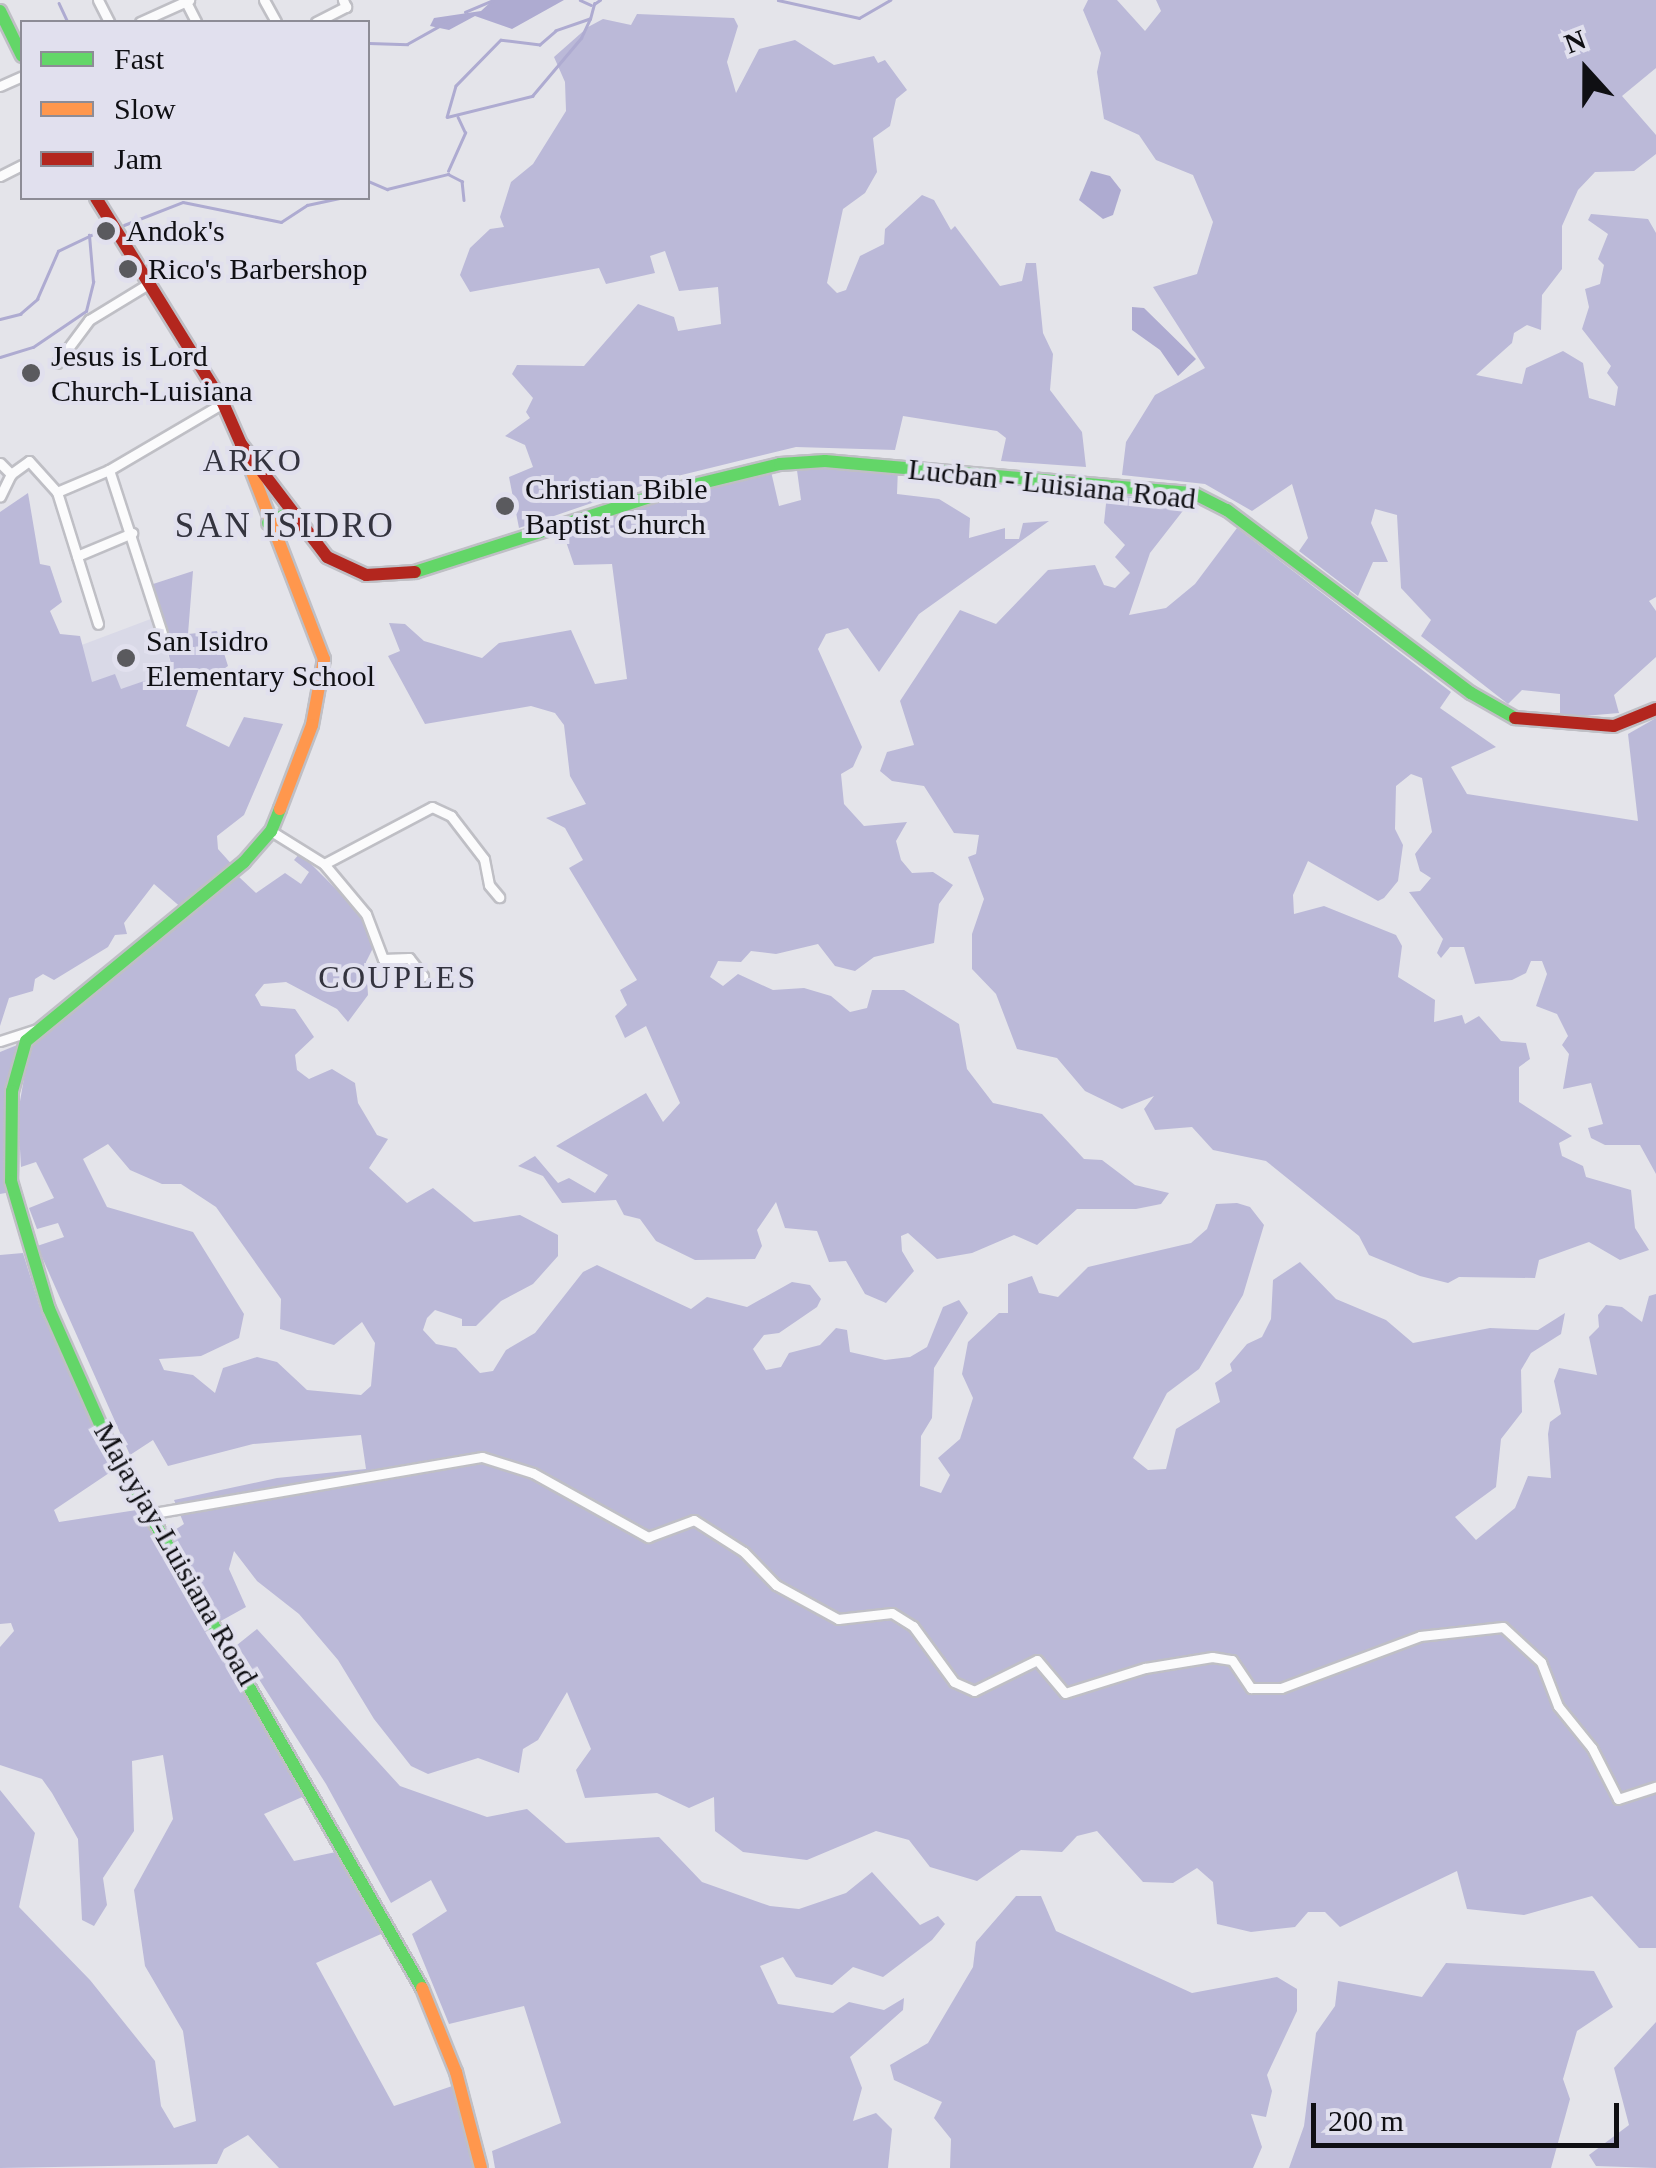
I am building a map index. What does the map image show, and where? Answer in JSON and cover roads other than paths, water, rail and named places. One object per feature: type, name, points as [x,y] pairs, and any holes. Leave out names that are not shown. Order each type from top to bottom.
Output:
[{"type":"street","points":[[144,20],[186,1]]},
{"type":"street","points":[[319,20],[344,4]]},
{"type":"street","points":[[0,11],[20,52]]},
{"type":"street","points":[[97,200],[223,403],[241,444]]},
{"type":"street","points":[[57,362],[89,320],[148,284]]},
{"type":"street","points":[[57,492],[109,470],[223,403]]},
{"type":"street","name":"Lucban - Luisiana Road","points":[[241,444],[327,557],[366,575],[428,572],[669,490],[780,464],[825,461],[1193,493],[1227,510],[1471,693],[1518,720],[1604,727],[1656,709]]},
{"type":"street","name":"Majayjay-Luisiana Road","points":[[241,444],[326,672],[271,831],[196,904],[26,1041],[12,1091],[10,1181],[50,1309],[148,1514],[410,1959],[456,2072],[481,2168]]},
{"type":"street","points":[[0,497],[11,474],[29,462],[57,492],[98,624]]},
{"type":"street","points":[[0,463],[11,474]]},
{"type":"street","points":[[109,470],[162,634]]},
{"type":"street","points":[[268,524],[292,512]]},
{"type":"street","points":[[77,556],[132,534]]},
{"type":"street","points":[[324,864],[432,807],[451,816],[484,859],[499,898]]},
{"type":"street","points":[[271,831],[324,864],[366,914],[382,959],[409,958],[423,976]]},
{"type":"street","points":[[0,1042],[40,1028]]},
{"type":"street","points":[[148,1514],[482,1458],[533,1473],[648,1537],[694,1520],[744,1552],[776,1585],[838,1619],[892,1612],[913,1626],[954,1682],[974,1691],[1037,1660],[1065,1693],[1144,1668],[1212,1658],[1232,1660],[1251,1688],[1281,1688],[1420,1636],[1503,1627],[1541,1662],[1558,1706],[1592,1748],[1618,1799],[1656,1788]]},
{"type":"waterway","points":[[465,12],[493,0]]},
{"type":"waterway","points":[[580,0],[591,5]]},
{"type":"waterway","points":[[590,19],[556,31],[540,45],[501,40],[456,86],[447,117],[532,96],[581,38],[590,19],[594,4],[600,0]]},
{"type":"waterway","points":[[778,0],[859,18],[890,0]]},
{"type":"waterway","points":[[59,3],[67,20]]},
{"type":"waterway","points":[[370,43],[407,44],[450,20]]},
{"type":"waterway","points":[[448,171],[465,133],[458,118]]},
{"type":"waterway","points":[[370,182],[387,189],[448,174],[462,181],[464,200]]},
{"type":"waterway","points":[[124,225],[183,202],[281,222],[307,205],[331,200]]},
{"type":"waterway","points":[[0,319],[20,314],[37,299],[58,251],[108,227]]},
{"type":"waterway","points":[[0,357],[33,347],[86,311],[93,282],[89,235]]},
{"type":"place","name":"Andok's","points":[[106,231]]},
{"type":"place","name":"Rico's Barbershop","points":[[128,269]]},
{"type":"place","name":"Jesus is Lord Church-Luisiana","points":[[31,373]]},
{"type":"place","name":"Christian Bible Baptist Church","points":[[505,506]]},
{"type":"place","name":"San Isidro Elementary School","points":[[126,658]]},
{"type":"district","name":"ARKO","points":[[253,460]]},
{"type":"district","name":"SAN ISIDRO","points":[[285,526]]},
{"type":"district","name":"COUPLES","points":[[398,977]]}]
